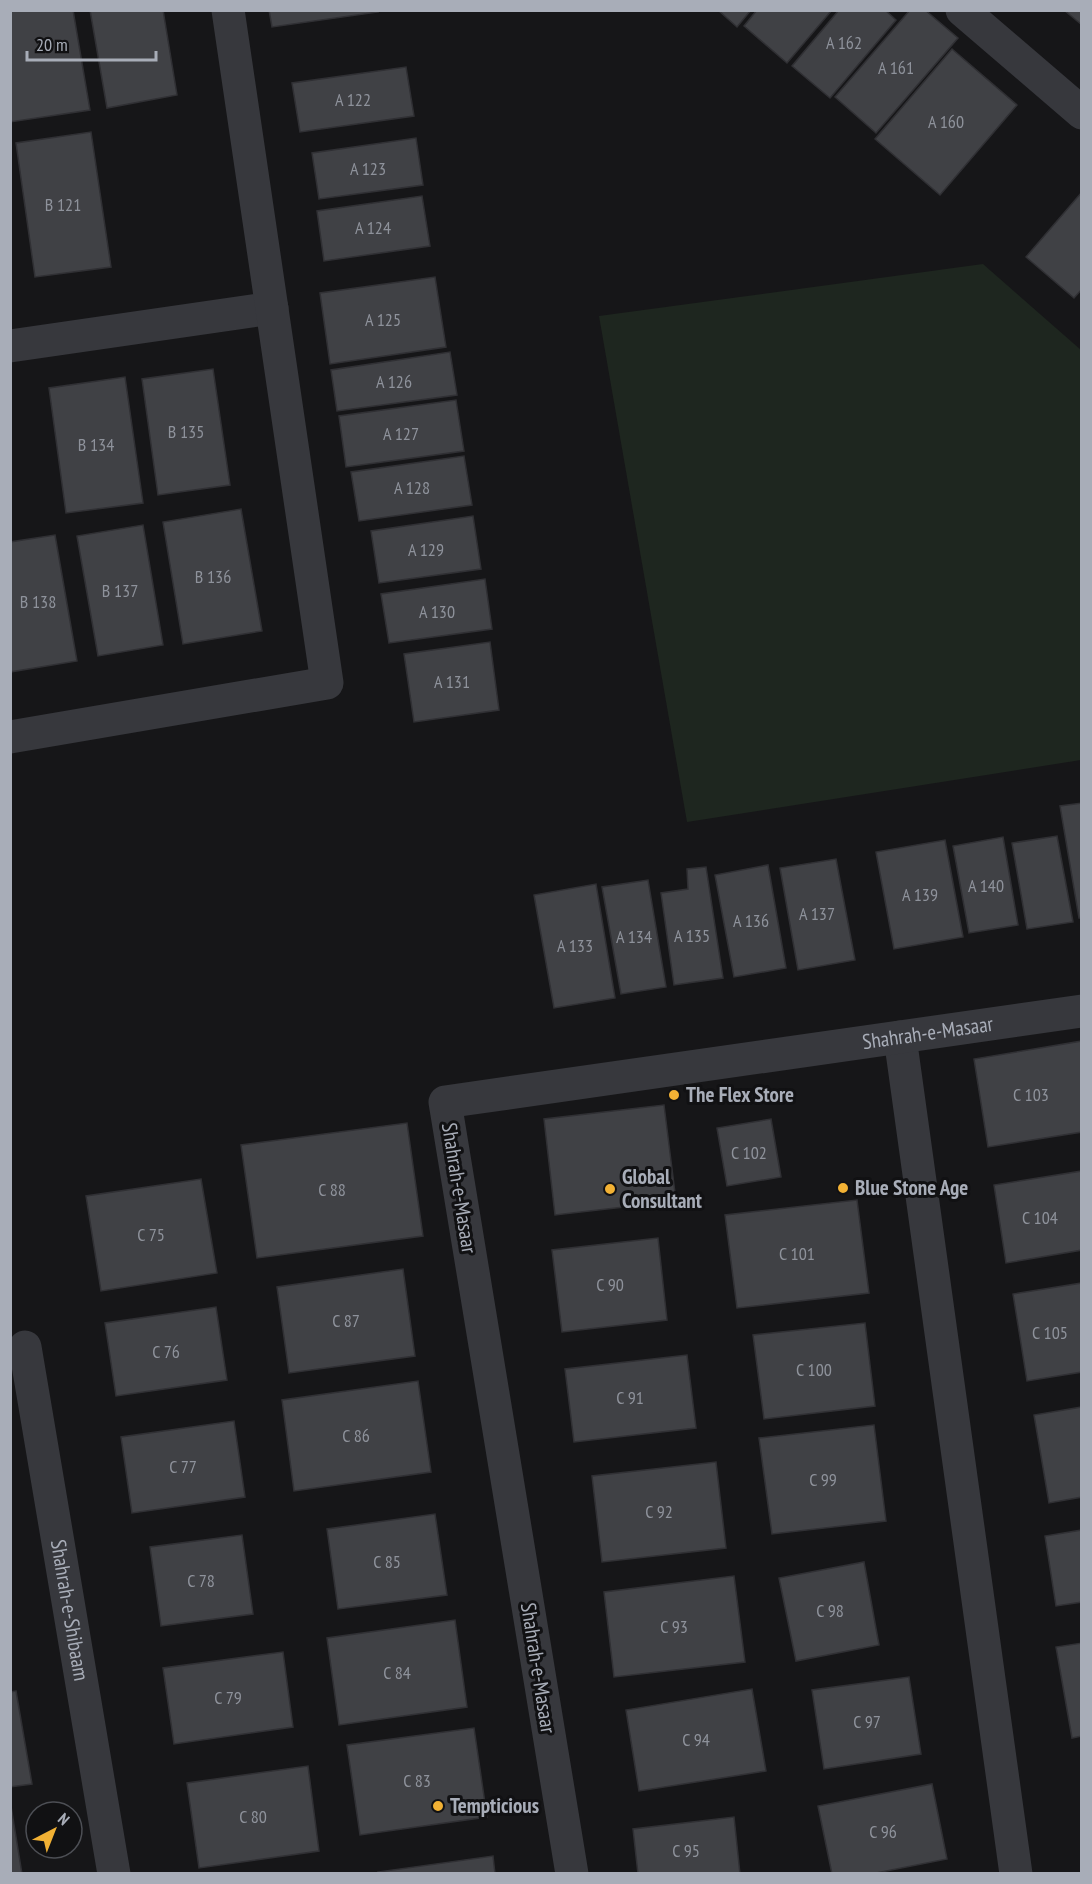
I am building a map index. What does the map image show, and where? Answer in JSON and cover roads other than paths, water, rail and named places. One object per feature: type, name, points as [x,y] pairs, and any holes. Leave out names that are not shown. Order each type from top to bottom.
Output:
[{"type":"street","points":[[10,737],[327,683],[228,10]]},
{"type":"street","points":[[962,10],[1082,113]]},
{"type":"street","points":[[10,346],[272,309]]},
{"type":"street","name":"Shahrah-e-Masaar","points":[[572,1874],[444,1102],[1082,1011]]},
{"type":"street","points":[[900,1037],[1016,1874]]},
{"type":"street","name":"Shahrah-e-Shibaam","points":[[25,1347],[114,1874]]},
{"type":"place","name":"The Flex Store","points":[[674,1095]]},
{"type":"place","name":"Blue Stone Age","points":[[843,1188]]},
{"type":"place","name":"Global Consultant","points":[[610,1189]]},
{"type":"place","name":"Tempticious","points":[[438,1806]]}]
